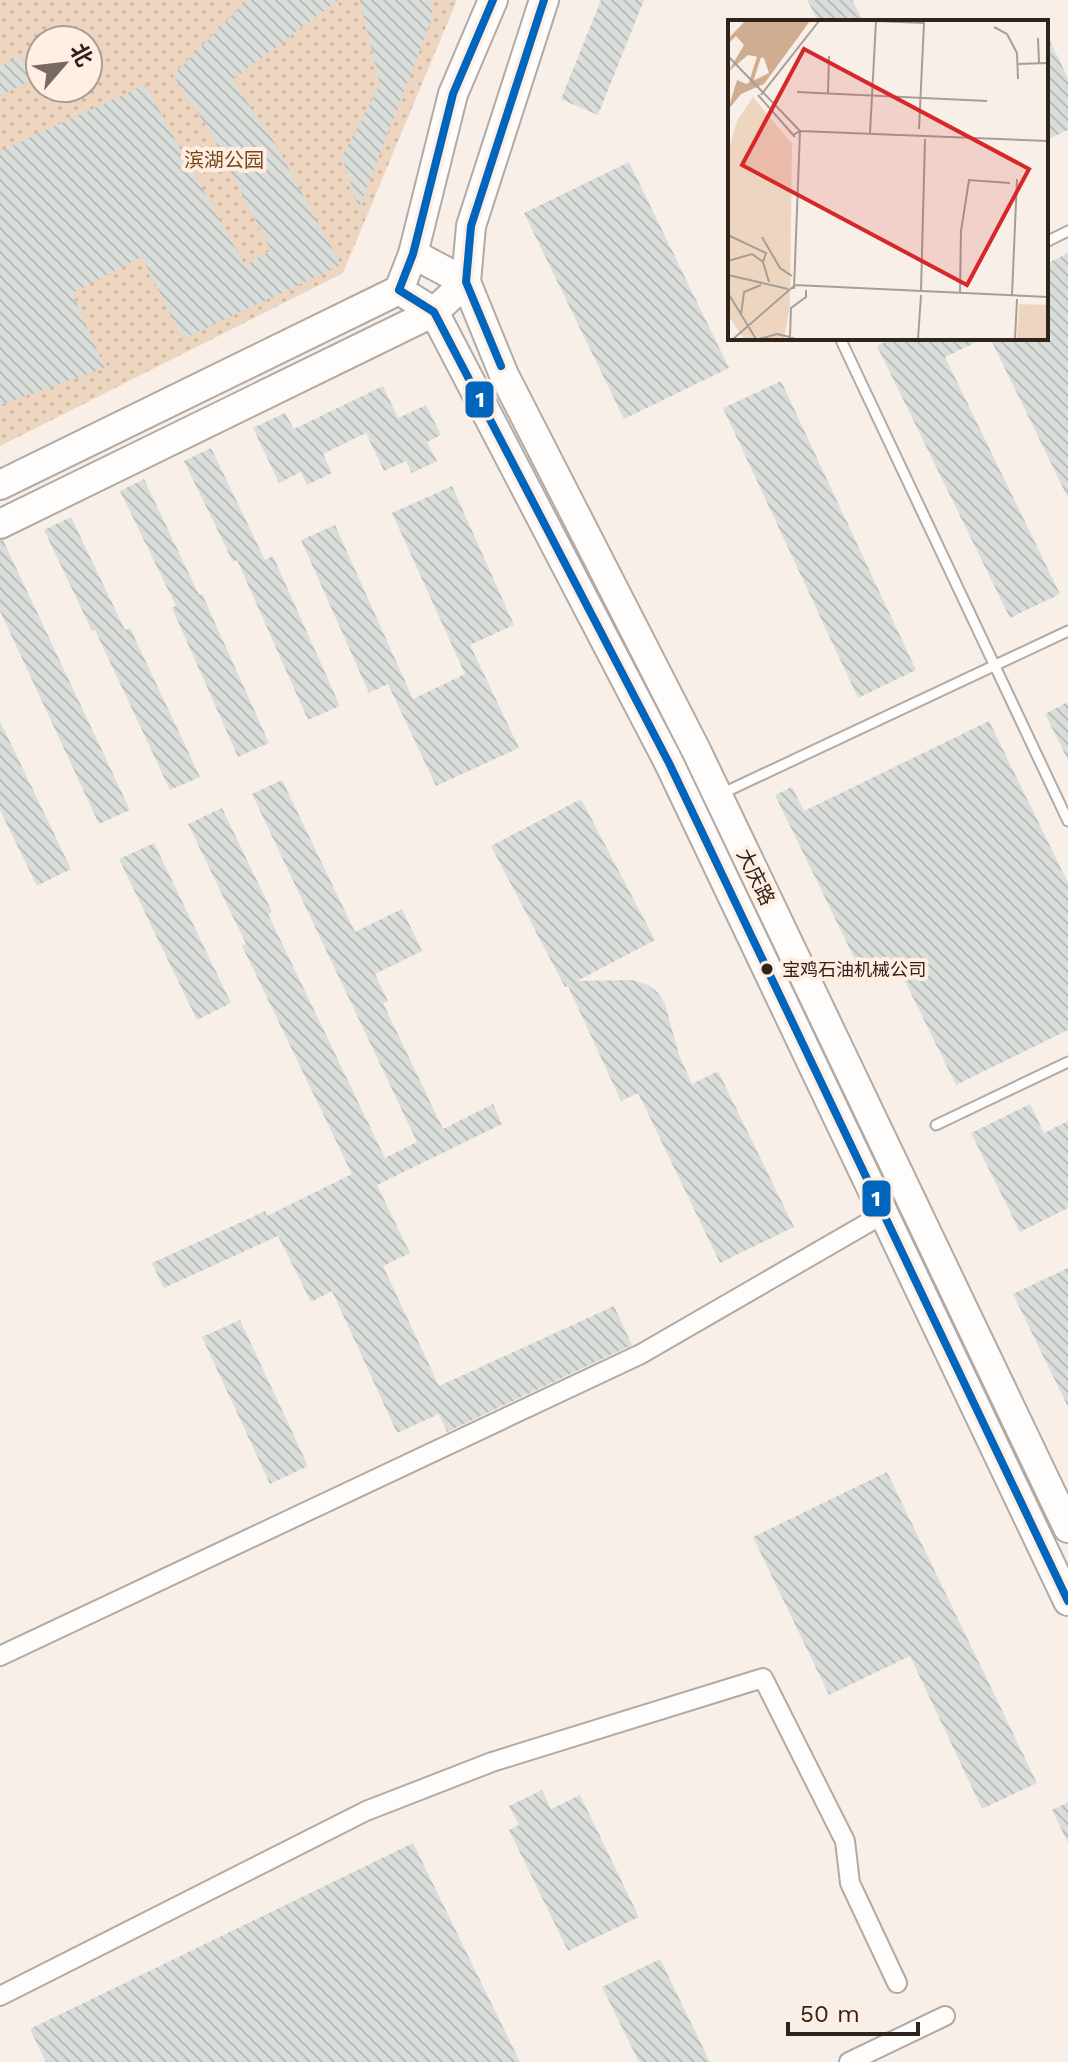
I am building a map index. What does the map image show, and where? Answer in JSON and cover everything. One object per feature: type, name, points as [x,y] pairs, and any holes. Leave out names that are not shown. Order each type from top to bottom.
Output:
[{"type":"main road","points":[[0,485],[399,290],[413,254],[453,94],[493,0]]},
{"type":"main road","points":[[0,524],[434,312],[466,282],[471,226],[544,0]]},
{"type":"main road","points":[[413,254],[466,282]]},
{"type":"main road","name":"大庆路","points":[[466,282],[504,375],[718,796],[1068,1528]]},
{"type":"main road","points":[[399,290],[434,312]]},
{"type":"main road","name":"大庆路","points":[[434,312],[669,763],[1068,1601]]},
{"type":"street","points":[[0,1656],[641,1354],[885,1213]]},
{"type":"street","points":[[0,1996],[366,1811],[492,1762],[763,1678],[845,1841],[850,1883],[897,1983]]},
{"type":"street","points":[[849,2062],[945,2016]]},
{"type":"lane","points":[[1048,241],[1068,231]]},
{"type":"lane","points":[[842,340],[1068,821]]},
{"type":"lane","points":[[718,796],[1068,631]]},
{"type":"lane","points":[[936,1125],[1068,1062]]},
{"type":"green space","name":"滨湖公园","points":[[0,0],[457,0],[343,273],[0,446]]},
{"type":"building","points":[[247,0],[338,0],[232,80],[274,142],[341,265],[183,339],[142,257],[72,293],[105,368],[0,405],[0,151],[145,85],[245,266],[271,250],[209,130],[173,75]]},
{"type":"building","points":[[360,0],[430,0],[433,16],[359,208],[342,157],[380,84]]},
{"type":"building","points":[[601,0],[644,0],[598,115],[561,99]]},
{"type":"building","points":[[807,0],[852,0],[863,20],[818,20]]},
{"type":"building","points":[[1048,37],[1068,78],[1068,130],[1048,139]]},
{"type":"building","points":[[20,57],[24,65],[24,84],[0,96],[0,67]]},
{"type":"building","points":[[629,162],[729,368],[624,419],[524,213]]},
{"type":"building","points":[[1068,253],[1068,498],[991,340],[1048,340],[1048,263]]},
{"type":"building","points":[[889,340],[981,340],[945,357],[1060,594],[1010,618],[877,346]]},
{"type":"building","points":[[781,381],[916,670],[858,698],[723,408]]},
{"type":"building","points":[[383,386],[398,418],[426,405],[441,435],[427,442],[437,461],[412,473],[406,461],[384,471],[366,433],[323,454],[332,473],[307,485],[301,472],[279,483],[253,428],[285,413],[294,429]]},
{"type":"building","points":[[211,448],[265,560],[273,556],[340,706],[308,720],[237,560],[233,562],[184,461]]},
{"type":"building","points":[[144,479],[199,595],[202,594],[269,743],[238,757],[172,608],[176,606],[120,491]]},
{"type":"building","points":[[452,486],[514,625],[470,645],[519,748],[436,786],[388,684],[369,693],[301,540],[335,525],[413,699],[465,674],[392,513]]},
{"type":"building","points":[[71,517],[125,630],[130,628],[200,777],[170,790],[44,530]]},
{"type":"building","points":[[3,540],[130,810],[99,824],[0,611],[0,541]]},
{"type":"building","points":[[1068,702],[1068,760],[1045,714]]},
{"type":"building","points":[[0,721],[71,869],[37,886],[0,810]]},
{"type":"building","points":[[989,721],[1068,883],[1068,1030],[956,1085],[898,967],[866,982],[775,795],[792,787],[804,811]]},
{"type":"building","points":[[282,780],[355,932],[402,909],[422,951],[375,974],[388,1001],[383,1003],[443,1129],[493,1104],[502,1124],[377,1185],[410,1253],[383,1266],[439,1386],[614,1306],[632,1345],[447,1432],[439,1414],[397,1433],[332,1291],[311,1302],[278,1236],[164,1288],[152,1263],[265,1211],[267,1216],[352,1174],[242,946],[246,944],[188,824],[222,808],[272,912],[268,914],[385,1158],[417,1142],[252,794]]},
{"type":"building","points":[[581,799],[655,940],[577,981],[632,980],[646,984],[657,992],[665,1004],[679,1055],[692,1084],[718,1071],[794,1227],[720,1263],[638,1093],[621,1101],[568,986],[565,987],[491,846]]},
{"type":"building","points":[[154,843],[231,1003],[197,1020],[119,859]]},
{"type":"building","points":[[1030,1104],[1044,1133],[1068,1121],[1068,1208],[1020,1232],[971,1133]]},
{"type":"building","points":[[1068,1268],[1068,1407],[1013,1294]]},
{"type":"building","points":[[240,1320],[308,1466],[270,1484],[202,1337]]},
{"type":"building","points":[[887,1472],[1037,1783],[982,1809],[910,1656],[829,1695],[753,1537]]},
{"type":"building","points":[[542,1790],[551,1809],[580,1795],[639,1917],[568,1951],[509,1830],[519,1825],[509,1806]]},
{"type":"building","points":[[1068,1802],[1068,1843],[1052,1810]]},
{"type":"building","points":[[413,1843],[520,2062],[46,2062],[30,2029]]},
{"type":"building","points":[[660,1959],[710,2062],[639,2062],[602,1987]]},
{"type":"transit line","name":"1","points":[[493,0],[453,94],[413,254],[399,290],[434,312],[669,763],[1068,1601]]},
{"type":"transit line","name":"1","points":[[501,366],[466,282],[471,226],[544,0]]},
{"type":"place","name":"宝鸡石油机械公司","points":[[767,969]]}]
